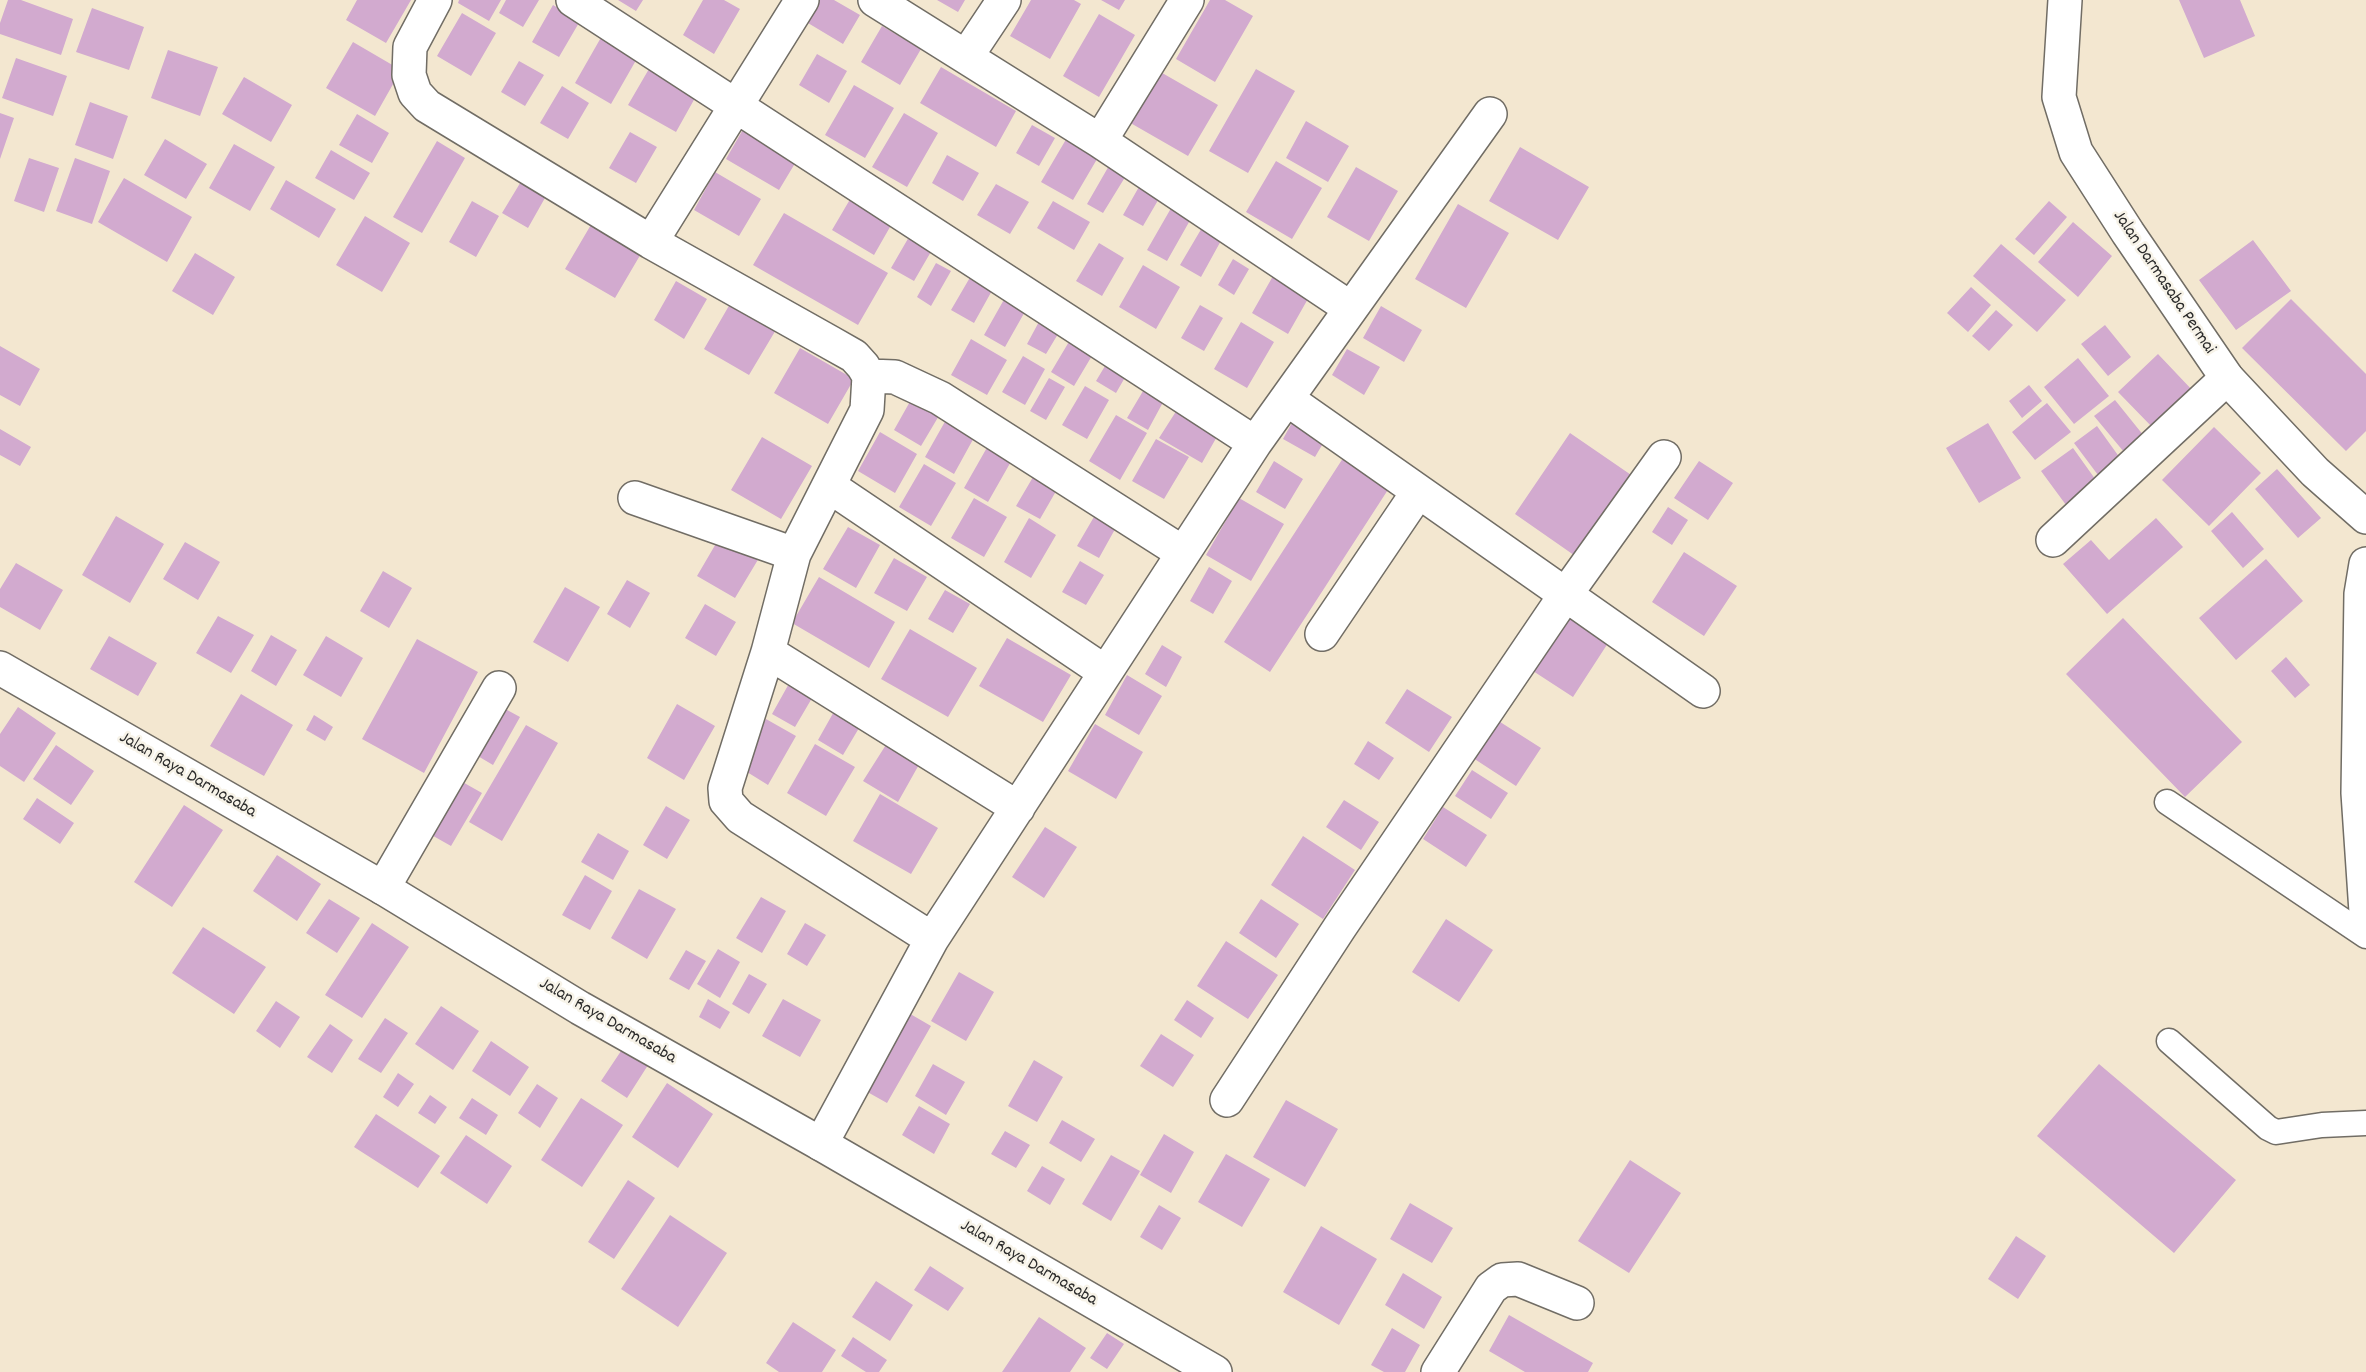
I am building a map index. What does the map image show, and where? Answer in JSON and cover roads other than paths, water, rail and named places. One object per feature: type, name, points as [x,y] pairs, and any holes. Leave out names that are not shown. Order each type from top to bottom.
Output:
[{"type":"street","points":[[435,0],[410,47],[409,75],[415,93],[427,106],[651,242],[854,356],[869,376],[867,410],[794,554],[768,652],[725,788],[726,801],[740,817],[932,939]]},
{"type":"street","points":[[573,0],[1255,443]]},
{"type":"street","points":[[651,242],[802,0]]},
{"type":"street","points":[[875,0],[1100,141],[1350,308]]},
{"type":"street","points":[[966,57],[1004,0]]},
{"type":"street","points":[[1100,141],[1187,0]]},
{"type":"street","name":"Jalan Darmasaba Permai","points":[[2065,0],[2059,97],[2076,152],[2134,243],[2227,378],[2315,472],[2366,517]]},
{"type":"street","points":[[821,1144],[932,939],[1105,672],[1255,443],[1490,114]]},
{"type":"street","points":[[869,376],[895,377],[940,398],[1183,553]]},
{"type":"street","points":[[2053,540],[2227,378]]},
{"type":"street","points":[[1287,399],[1703,691]]},
{"type":"street","points":[[1227,1100],[1347,917],[1566,594],[1664,457]]},
{"type":"street","points":[[829,486],[1105,672]]},
{"type":"street","points":[[1322,634],[1418,492]]},
{"type":"street","points":[[635,498],[794,554]]},
{"type":"street","points":[[2366,564],[2361,594],[2362,796],[2366,912]]},
{"type":"street","points":[[768,652],[1018,808]]},
{"type":"street","name":"Jalan Raya Darmasaba","points":[[0,668],[383,888],[580,1008],[821,1144],[1215,1372]]},
{"type":"street","points":[[383,888],[499,688]]},
{"type":"street","points":[[1438,1372],[1491,1288],[1502,1280],[1518,1279],[1577,1304]]},
{"type":"lane","points":[[2167,802],[2366,936]]},
{"type":"lane","points":[[2169,1041],[2268,1128],[2276,1131],[2322,1125],[2366,1123]]}]
